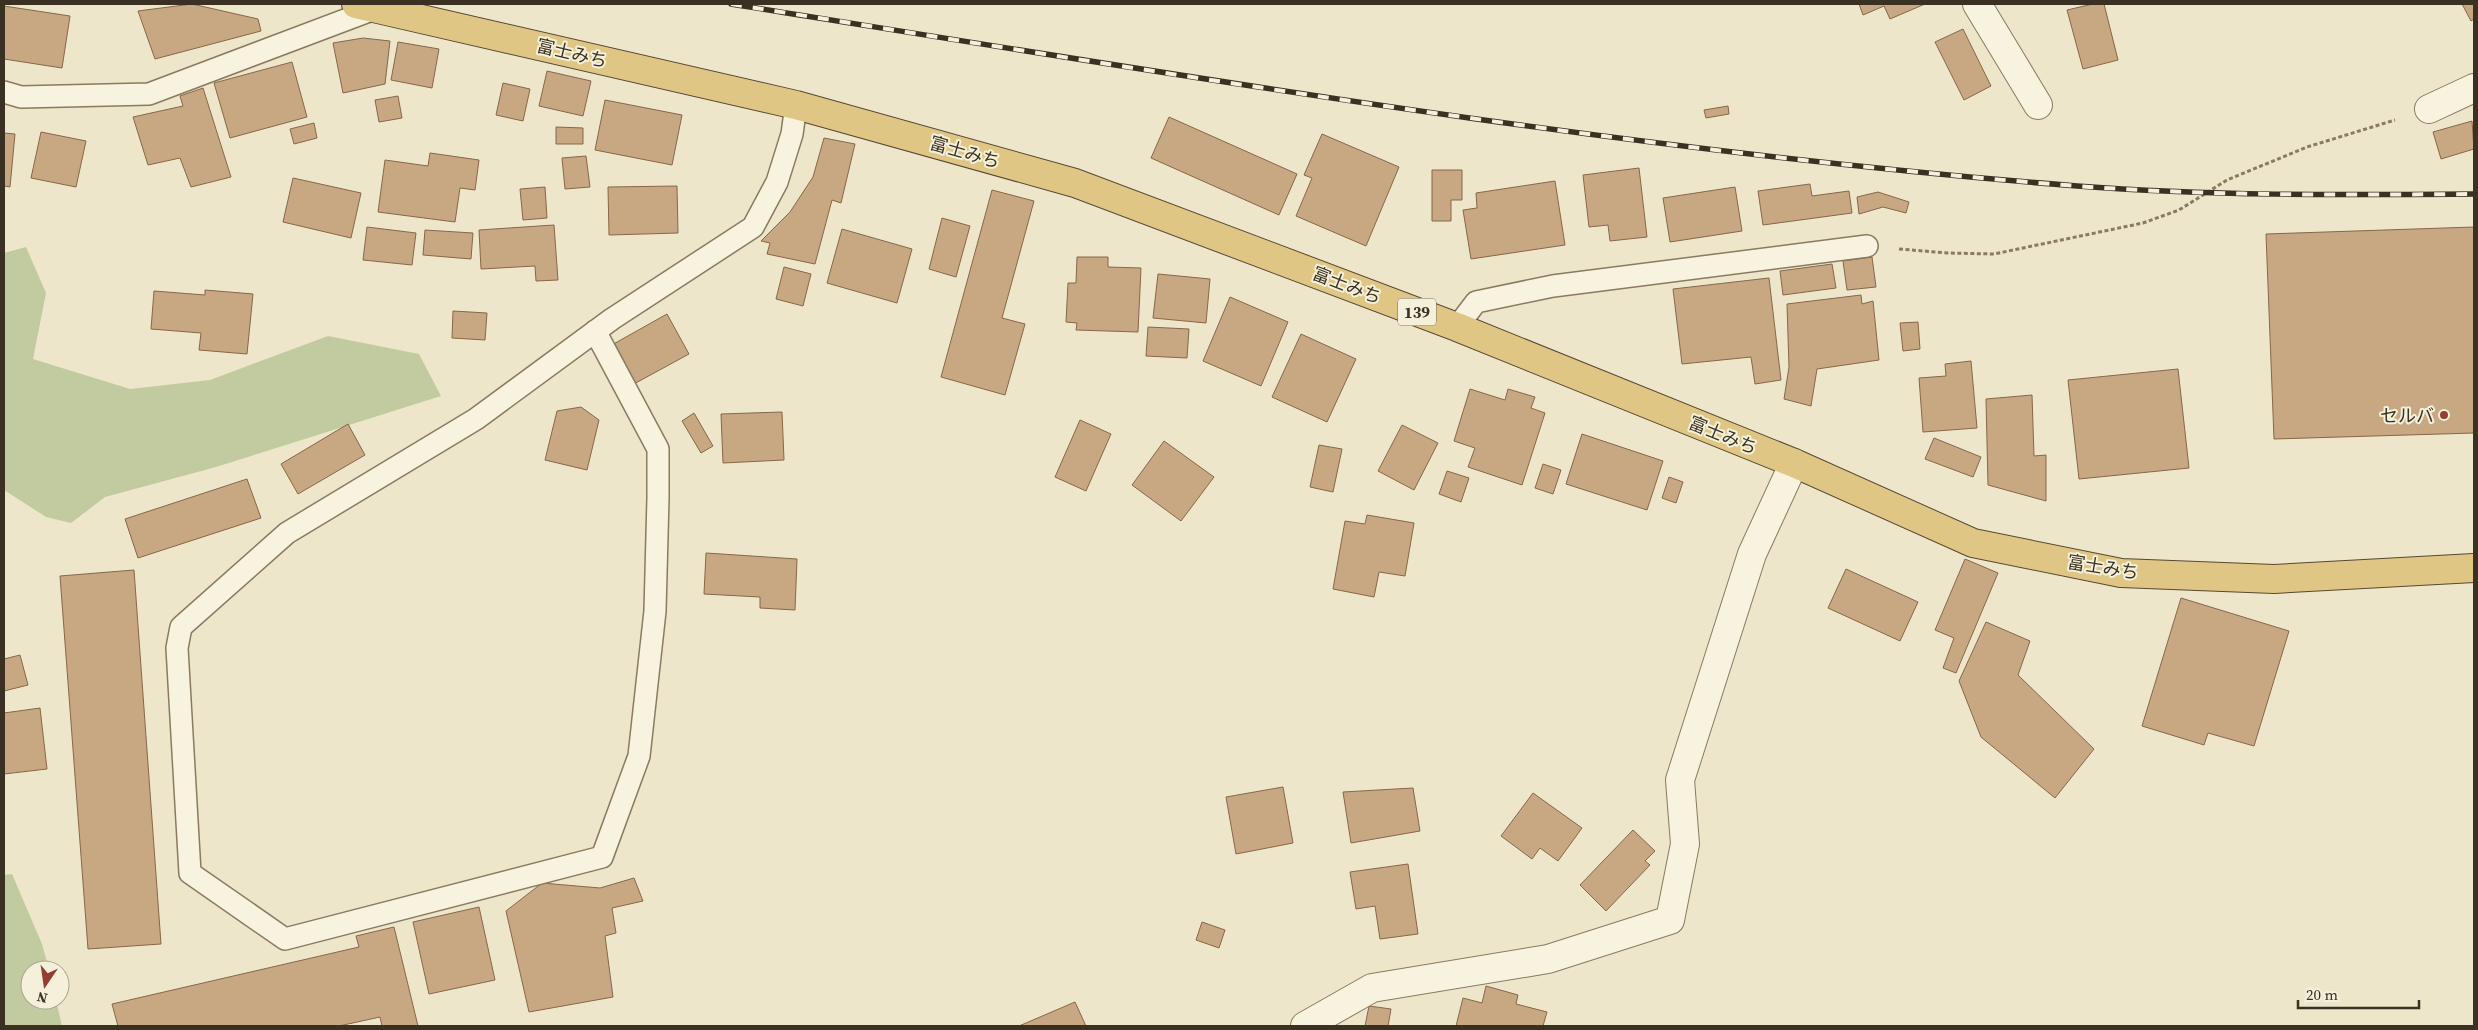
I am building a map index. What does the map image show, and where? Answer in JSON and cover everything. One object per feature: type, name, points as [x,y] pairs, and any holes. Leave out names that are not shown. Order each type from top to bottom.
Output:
[{"type":"highway","name":"富士みち","points":[[367,6],[796,105],[1075,183],[1457,327],[1794,463],[1972,543],[2121,573],[2274,579],[2474,568]]},
{"type":"street","points":[[1977,4],[2038,105]]},
{"type":"street","points":[[2429,110],[2474,88]]},
{"type":"street","points":[[1305,1026],[1372,988],[1548,959],[1670,920],[1685,844],[1680,780],[1752,554],[1794,463]]},
{"type":"lane","points":[[4,92],[20,97],[149,94],[367,6]]},
{"type":"lane","points":[[595,331],[658,449],[655,611],[638,756],[602,858],[285,939],[190,873],[177,648],[181,627],[287,533],[476,419],[595,331],[753,227],[777,182],[792,134],[796,105]]},
{"type":"lane","points":[[1457,327],[1476,302],[1553,286],[1866,246]]},
{"type":"path","points":[[1866,246],[1948,254],[1994,254],[2143,223],[2179,210],[2227,180],[2307,147],[2429,110]]},
{"type":"green space","points":[[26,247],[46,293],[33,359],[130,389],[210,380],[328,336],[419,354],[441,396],[216,467],[105,497],[71,523],[46,517],[4,490],[4,253]]},
{"type":"green space","points":[[12,874],[42,944],[46,960],[20,960],[20,1010],[58,1010],[62,1026],[4,1026],[4,875]]},
{"type":"building","points":[[192,4],[258,19],[261,31],[155,59],[138,11]]},
{"type":"building","points":[[1859,4],[1925,4],[1890,19],[1884,6],[1863,15]]},
{"type":"building","points":[[2093,4],[2104,4],[2118,60],[2083,69],[2067,10]]},
{"type":"building","points":[[2462,4],[2474,4],[2474,19],[2471,21]]},
{"type":"building","points":[[4,6],[70,16],[62,68],[4,59]]},
{"type":"building","points":[[1963,29],[1991,86],[1964,100],[1935,42]]},
{"type":"building","points":[[363,38],[390,41],[385,84],[343,93],[333,43]]},
{"type":"building","points":[[398,42],[439,49],[432,88],[391,80]]},
{"type":"building","points":[[292,62],[307,117],[230,138],[214,83]]},
{"type":"building","points":[[547,71],[591,81],[583,116],[539,106]]},
{"type":"building","points":[[503,83],[530,89],[523,121],[496,115]]},
{"type":"building","points":[[203,88],[231,177],[191,187],[180,158],[148,165],[133,117],[183,106],[180,96]]},
{"type":"building","points":[[398,96],[402,118],[379,122],[375,100]]},
{"type":"building","points":[[605,100],[682,115],[672,165],[595,150]]},
{"type":"building","points":[[1728,106],[1729,114],[1706,118],[1704,110]]},
{"type":"building","points":[[1169,117],[1297,174],[1279,215],[1151,158]]},
{"type":"building","points":[[2472,121],[2474,149],[2441,159],[2433,132]]},
{"type":"building","points":[[314,123],[317,138],[294,144],[290,129]]},
{"type":"building","points":[[556,127],[583,128],[583,144],[556,144]]},
{"type":"building","points":[[41,132],[86,141],[76,187],[31,178]]},
{"type":"building","points":[[4,133],[15,134],[10,187],[4,186]]},
{"type":"building","points":[[1322,134],[1399,167],[1366,246],[1296,216],[1312,178],[1304,175]]},
{"type":"building","points":[[824,138],[855,144],[841,203],[832,200],[815,264],[767,254],[770,243],[761,241],[790,212],[813,177]]},
{"type":"building","points":[[430,153],[479,160],[475,190],[460,188],[455,222],[378,212],[385,160],[428,166]]},
{"type":"building","points":[[586,156],[590,187],[565,189],[562,158]]},
{"type":"building","points":[[1639,168],[1647,237],[1610,241],[1608,225],[1589,227],[1583,175]]},
{"type":"building","points":[[1432,170],[1462,170],[1462,200],[1451,200],[1451,221],[1432,221]]},
{"type":"building","points":[[293,178],[361,193],[351,238],[283,222]]},
{"type":"building","points":[[1555,181],[1565,245],[1471,259],[1463,210],[1477,208],[1476,193]]},
{"type":"building","points":[[1810,184],[1812,196],[1849,191],[1852,213],[1763,225],[1758,191]]},
{"type":"building","points":[[677,186],[678,233],[609,235],[608,187]]},
{"type":"building","points":[[545,187],[547,218],[523,220],[520,189]]},
{"type":"building","points":[[1735,187],[1742,231],[1670,242],[1663,198]]},
{"type":"building","points":[[992,190],[1034,201],[1002,318],[1025,324],[1005,395],[941,377]]},
{"type":"building","points":[[1878,192],[1909,202],[1906,213],[1883,207],[1859,214],[1857,197]]},
{"type":"building","points":[[942,218],[970,226],[956,277],[929,269]]},
{"type":"building","points":[[554,225],[558,280],[536,281],[535,266],[481,269],[479,230]]},
{"type":"building","points":[[367,227],[416,233],[412,265],[363,260]]},
{"type":"building","points":[[2474,227],[2474,433],[2274,439],[2266,234]]},
{"type":"building","points":[[842,229],[912,249],[897,303],[827,283]]},
{"type":"building","points":[[425,230],[473,233],[471,259],[423,255]]},
{"type":"building","points":[[1077,257],[1108,257],[1108,267],[1141,268],[1138,332],[1076,330],[1077,323],[1066,322],[1068,283],[1076,283]]},
{"type":"building","points":[[1872,257],[1876,287],[1847,290],[1843,261]]},
{"type":"building","points":[[1832,264],[1836,288],[1783,295],[1780,271]]},
{"type":"building","points":[[784,267],[811,274],[803,306],[776,299]]},
{"type":"building","points":[[1158,274],[1210,279],[1206,323],[1153,318]]},
{"type":"building","points":[[1769,278],[1781,380],[1755,384],[1751,357],[1682,364],[1673,289]]},
{"type":"building","points":[[205,290],[253,294],[247,354],[199,350],[201,333],[151,329],[154,291],[205,295]]},
{"type":"building","points":[[1861,295],[1862,304],[1873,301],[1879,360],[1817,369],[1811,406],[1784,399],[1789,367],[1787,304]]},
{"type":"building","points":[[1230,297],[1288,322],[1261,386],[1203,361]]},
{"type":"building","points":[[453,311],[487,313],[485,340],[452,338]]},
{"type":"building","points":[[667,314],[689,354],[632,385],[610,346]]},
{"type":"building","points":[[1918,322],[1920,349],[1903,351],[1900,323]]},
{"type":"building","points":[[1148,327],[1189,329],[1187,358],[1146,356]]},
{"type":"building","points":[[1301,334],[1356,359],[1327,422],[1272,397]]},
{"type":"building","points":[[1971,361],[1977,428],[1923,432],[1919,378],[1946,376],[1945,364]]},
{"type":"building","points":[[2178,369],[2189,468],[2079,479],[2068,380]]},
{"type":"building","points":[[1470,389],[1505,400],[1508,389],[1535,397],[1531,408],[1545,413],[1522,485],[1468,467],[1475,448],[1454,441]]},
{"type":"building","points":[[2032,395],[2034,456],[2046,455],[2046,501],[1988,485],[1986,399]]},
{"type":"building","points":[[581,407],[599,420],[587,470],[545,460],[557,411]]},
{"type":"building","points":[[782,412],[784,460],[723,463],[721,414]]},
{"type":"building","points":[[694,413],[713,446],[701,453],[682,421]]},
{"type":"building","points":[[1080,420],[1111,434],[1086,491],[1055,477]]},
{"type":"building","points":[[348,424],[365,455],[298,494],[281,464]]},
{"type":"building","points":[[1402,425],[1438,443],[1414,490],[1378,471]]},
{"type":"building","points":[[1582,434],[1663,461],[1647,510],[1566,484]]},
{"type":"building","points":[[1934,438],[1981,457],[1973,477],[1925,459]]},
{"type":"building","points":[[1164,441],[1214,477],[1181,521],[1132,485]]},
{"type":"building","points":[[1319,445],[1342,449],[1333,492],[1310,487]]},
{"type":"building","points":[[1543,464],[1561,470],[1553,494],[1535,488]]},
{"type":"building","points":[[1447,471],[1469,478],[1461,502],[1439,494]]},
{"type":"building","points":[[1669,477],[1683,482],[1676,503],[1662,498]]},
{"type":"building","points":[[247,479],[261,518],[138,558],[125,519]]},
{"type":"building","points":[[1367,515],[1414,523],[1405,576],[1379,572],[1374,597],[1333,589],[1345,521],[1365,524]]},
{"type":"building","points":[[706,553],[797,559],[795,610],[760,608],[760,597],[704,594]]},
{"type":"building","points":[[1965,559],[1998,573],[1956,673],[1943,668],[1954,638],[1935,630]]},
{"type":"building","points":[[1846,569],[1918,602],[1900,641],[1828,608]]},
{"type":"building","points":[[134,570],[161,944],[88,949],[60,576]]},
{"type":"building","points":[[2181,598],[2289,631],[2254,746],[2208,733],[2204,745],[2142,726]]},
{"type":"building","points":[[1986,622],[2030,641],[2018,675],[2094,749],[2055,798],[1981,737],[1959,681]]},
{"type":"building","points":[[20,655],[28,685],[4,691],[4,659]]},
{"type":"building","points":[[40,708],[47,769],[4,774],[4,713]]},
{"type":"building","points":[[1283,787],[1293,843],[1236,854],[1226,797]]},
{"type":"building","points":[[1413,788],[1420,831],[1351,843],[1343,792]]},
{"type":"building","points":[[1533,793],[1582,828],[1558,861],[1540,848],[1532,859],[1501,836]]},
{"type":"building","points":[[1633,830],[1655,851],[1645,861],[1650,865],[1606,911],[1580,885]]},
{"type":"building","points":[[1408,864],[1418,934],[1380,939],[1375,906],[1356,909],[1350,872]]},
{"type":"building","points":[[634,878],[643,901],[612,908],[616,933],[605,936],[613,997],[529,1012],[506,911],[542,883],[600,888]]},
{"type":"building","points":[[479,907],[495,980],[429,994],[413,922]]},
{"type":"building","points":[[1202,922],[1225,930],[1219,948],[1196,940]]},
{"type":"building","points":[[394,927],[418,1026],[382,1026],[380,1017],[339,1026],[118,1026],[112,1004],[359,947],[356,936]]},
{"type":"building","points":[[1486,986],[1518,995],[1516,1004],[1547,1012],[1543,1026],[1456,1026],[1463,998],[1482,1003]]},
{"type":"building","points":[[1075,1002],[1086,1026],[1019,1026]]},
{"type":"building","points":[[1369,1006],[1391,1009],[1388,1026],[1365,1026]]},
{"type":"railway","points":[[731,4],[1234,84],[1571,132],[1739,153],[1908,171],[2077,186],[2176,192],[2375,195],[2474,194]]},
{"type":"place","name":"セルバ","points":[[2444,415]]}]
